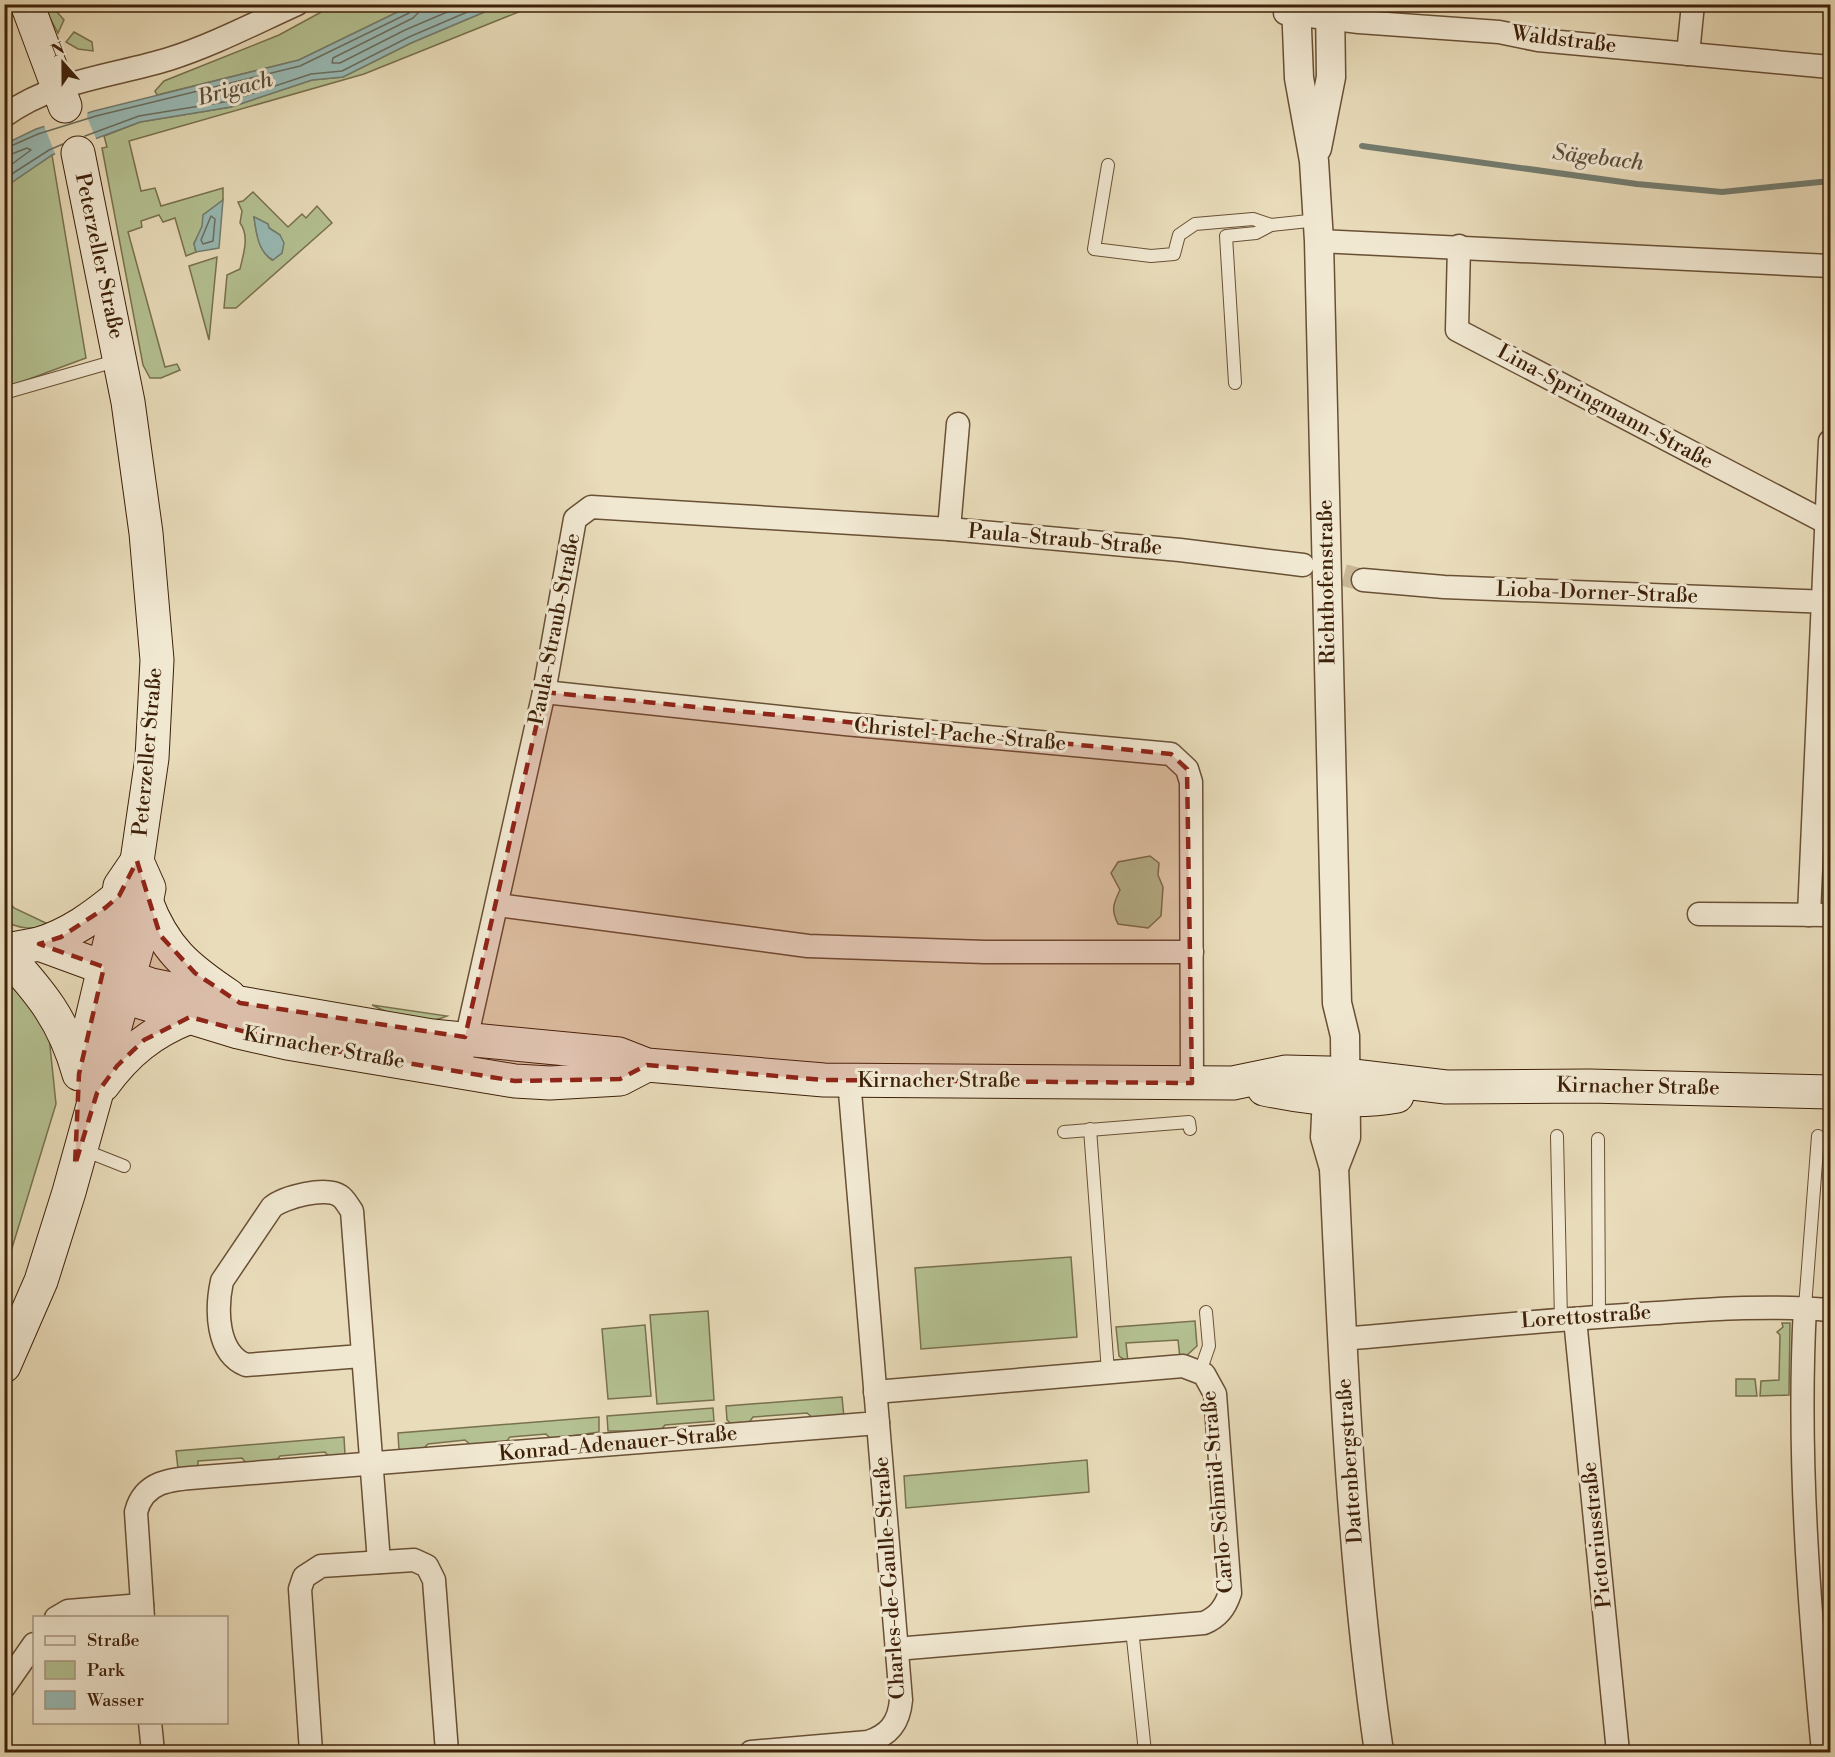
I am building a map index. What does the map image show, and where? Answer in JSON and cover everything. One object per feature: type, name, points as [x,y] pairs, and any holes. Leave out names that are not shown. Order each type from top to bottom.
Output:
[{"type":"main road","points":[[27,4],[62,97]]},
{"type":"main road","name":"Peterzeller Straße","points":[[78,153],[120,360],[146,533],[157,660],[152,758],[137,861],[149,888],[132,898],[88,1084]]},
{"type":"main road","points":[[4,1366],[41,1281],[77,1157],[88,1084],[58,1017],[15,948],[61,937],[132,898],[168,945],[195,973],[240,1004]]},
{"type":"main road","name":"Kirnacher Straße","points":[[15,948],[27,962],[113,982],[151,985],[240,1004],[432,1036],[465,1037],[552,1067]]},
{"type":"main road","name":"Kirnacher Straße","points":[[113,982],[190,1017],[238,1032],[287,1043],[515,1081],[552,1067],[619,1054],[647,1065],[824,1080],[1233,1083],[1286,1094],[1337,1085],[1589,1086],[1799,1089],[1830,1092]]},
{"type":"main road","points":[[88,1084],[117,1066],[144,1040],[190,1017]]},
{"type":"street","points":[[4,116],[38,97],[62,97],[104,73],[131,69],[172,58],[297,4]]},
{"type":"street","points":[[1688,54],[1693,4]]},
{"type":"street","name":"Waldstraße","points":[[1292,11],[1331,12],[1499,32],[1538,40],[1830,68]]},
{"type":"street","name":"Richthofenstraße","points":[[1292,11],[1299,78],[1314,161],[1318,230],[1337,1003],[1345,1036],[1337,1085]]},
{"type":"street","name":"Richthofenstraße","points":[[1314,161],[1331,77],[1331,12]]},
{"type":"street","points":[[1318,230],[1459,246],[1830,266]]},
{"type":"street","name":"Lina-Springmann-Straße","points":[[1459,246],[1457,330],[1827,522]]},
{"type":"street","name":"Paula-Straub-Straße","points":[[949,529],[957,424]]},
{"type":"street","points":[[1699,914],[1820,915],[1830,441]]},
{"type":"street","name":"Paula-Straub-Straße","points":[[460,1072],[465,1037],[498,905],[544,692],[575,519],[591,507],[949,529],[1180,550],[1303,564]]},
{"type":"street","name":"Lioba-Dorner-Straße","points":[[1363,580],[1456,587],[1827,602]]},
{"type":"street","name":"Christel-Pache-Straße","points":[[544,692],[845,724],[1171,754],[1181,761],[1191,782],[1192,1083]]},
{"type":"street","points":[[498,905],[808,946],[985,952],[1192,952]]},
{"type":"street","points":[[849,1080],[878,1423]]},
{"type":"street","name":"Dattenbergstraße","points":[[1337,1085],[1325,1137],[1334,1168],[1351,1495],[1367,1670],[1379,1752]]},
{"type":"street","points":[[362,1356],[246,1365],[236,1361],[227,1352],[222,1341],[219,1292],[222,1281],[272,1207],[280,1200],[332,1192],[341,1196],[352,1211],[379,1562]]},
{"type":"street","name":"Lorettostraße","points":[[1342,1339],[1495,1323],[1741,1307],[1805,1307],[1830,1310]]},
{"type":"street","points":[[1805,1307],[1804,1441],[1810,1613],[1823,1752]]},
{"type":"street","name":"Pictoriusstraße","points":[[1568,1319],[1618,1752]]},
{"type":"street","name":"Carlo-Schmid-Straße","points":[[876,1392],[1183,1366],[1200,1371],[1211,1383],[1215,1394],[1230,1593],[1220,1613],[1204,1623],[896,1649]]},
{"type":"street","name":"Konrad-Adenauer-Straße","points":[[142,1611],[136,1512],[139,1501],[158,1483],[175,1479],[878,1423]]},
{"type":"street","name":"Charles-de-Gaulle-Straße","points":[[751,1752],[868,1742],[879,1739],[893,1728],[900,1712],[878,1423]]},
{"type":"street","points":[[311,1752],[301,1583],[309,1571],[321,1566],[414,1560],[427,1566],[434,1580],[447,1752]]},
{"type":"street","points":[[58,1616],[68,1611],[142,1611]]},
{"type":"street","points":[[4,1687],[33,1645]]},
{"type":"street","points":[[150,1724],[153,1752]]},
{"type":"lane","points":[[1108,165],[1094,249],[1151,256],[1174,254],[1179,235],[1195,224],[1253,219],[1271,225],[1318,230]]},
{"type":"lane","points":[[1235,383],[1226,236],[1256,233],[1271,225]]},
{"type":"lane","name":"Peterzeller Straße","points":[[4,393],[120,360]]},
{"type":"lane","points":[[1064,1131],[1189,1122],[1190,1129]]},
{"type":"lane","points":[[1090,1129],[1108,1372]]},
{"type":"lane","points":[[1557,1136],[1568,1319]]},
{"type":"lane","points":[[1805,1307],[1818,1136]]},
{"type":"lane","points":[[1598,1139],[1599,1316]]},
{"type":"lane","points":[[77,1157],[124,1166]]},
{"type":"lane","points":[[1200,1371],[1209,1346],[1206,1312]]},
{"type":"lane","points":[[1132,1629],[1145,1752]]},
{"type":"highlighted area","points":[[544,692],[1171,754],[1187,769],[1192,1083],[824,1080],[647,1065],[620,1079],[515,1081],[287,1043],[190,1017],[144,1040],[117,1066],[97,1093],[75,1165],[79,1074],[104,967],[39,944],[61,937],[105,908],[119,896],[137,861],[160,935],[195,973],[240,1003],[465,1037]]},
{"type":"green space","points":[[43,5],[51,5],[64,20],[58,33]]},
{"type":"green space","points":[[334,5],[412,5],[299,60],[157,95],[155,91],[164,81],[279,35]]},
{"type":"green space","points":[[501,5],[536,5],[364,74],[129,141],[141,191],[155,188],[161,206],[223,188],[223,200],[203,215],[203,226],[194,243],[196,252],[186,256],[175,218],[163,222],[159,215],[141,221],[142,227],[128,232],[165,367],[177,364],[180,370],[161,378],[150,378],[143,365],[102,148],[107,147],[104,136],[140,122],[231,107],[312,80],[343,77],[411,43]]},
{"type":"green space","points":[[74,32],[92,42],[93,51],[78,49],[66,42]]},
{"type":"green space","points":[[52,155],[86,358],[5,388],[5,187]]},
{"type":"green space","points":[[253,192],[288,227],[302,214],[306,218],[317,206],[332,223],[236,308],[224,308],[227,275],[240,269],[244,252],[245,234],[240,223],[242,211],[238,202],[243,201]],"holes":[[[254,217],[268,224],[269,228],[280,235],[282,253],[272,260],[261,247]]]},
{"type":"green space","points":[[217,257],[209,340],[189,266]]},
{"type":"green space","points":[[1150,856],[1159,863],[1158,875],[1163,887],[1161,916],[1148,928],[1118,924],[1114,915],[1114,907],[1120,890],[1111,873],[1118,862]]},
{"type":"green space","points":[[4,896],[14,908],[50,925],[27,928],[5,921]]},
{"type":"green space","points":[[5,983],[12,986],[48,1027],[56,1104],[5,1271]]},
{"type":"green space","points":[[372,1005],[447,1016],[418,1021],[399,1017]]},
{"type":"green space","points":[[1830,1196],[1830,1238],[1824,1237]]},
{"type":"green space","points":[[1071,1257],[1077,1337],[921,1349],[915,1268]]},
{"type":"green space","points":[[708,1311],[714,1400],[657,1404],[650,1315]]},
{"type":"green space","points":[[1195,1321],[1197,1346],[1185,1357],[1180,1358],[1178,1340],[1126,1343],[1128,1362],[1119,1356],[1116,1327]]},
{"type":"green space","points":[[1782,1323],[1790,1323],[1789,1395],[1760,1396],[1761,1381],[1779,1380],[1780,1335],[1777,1332],[1783,1327]]},
{"type":"green space","points":[[645,1325],[651,1396],[608,1399],[602,1329]]},
{"type":"green space","points":[[1736,1379],[1755,1379],[1757,1396],[1736,1396]]},
{"type":"green space","points":[[842,1397],[844,1417],[814,1419],[807,1413],[753,1417],[747,1425],[732,1425],[727,1420],[726,1406]]},
{"type":"green space","points":[[713,1408],[714,1421],[665,1425],[660,1431],[608,1431],[607,1416]]},
{"type":"green space","points":[[599,1417],[599,1432],[551,1439],[546,1434],[510,1437],[505,1443],[472,1446],[465,1440],[428,1444],[422,1450],[399,1451],[398,1433]]},
{"type":"green space","points":[[344,1437],[345,1455],[329,1457],[325,1452],[280,1456],[276,1461],[247,1464],[242,1458],[198,1461],[198,1467],[178,1469],[176,1451]]},
{"type":"green space","points":[[1087,1460],[1089,1492],[906,1508],[904,1476]]},
{"type":"water","name":"Brigach","points":[[412,5],[501,5],[411,43],[343,77],[312,80],[231,107],[140,122],[52,155],[5,187],[5,144],[36,129],[94,111],[299,60]]},
{"type":"water","points":[[223,200],[219,248],[196,252],[194,244],[202,226],[203,215]]},
{"type":"water","points":[[254,217],[268,224],[269,228],[280,235],[284,243],[282,253],[273,260],[261,247]]},
{"type":"pier","points":[[88,109],[87,117],[97,141],[56,156],[43,123]]},
{"type":"waterway","name":"Sägebach","points":[[1362,146],[1637,184],[1722,192],[1830,181]]},
{"type":"tunnel","points":[[1312,567],[1363,580]]}]
